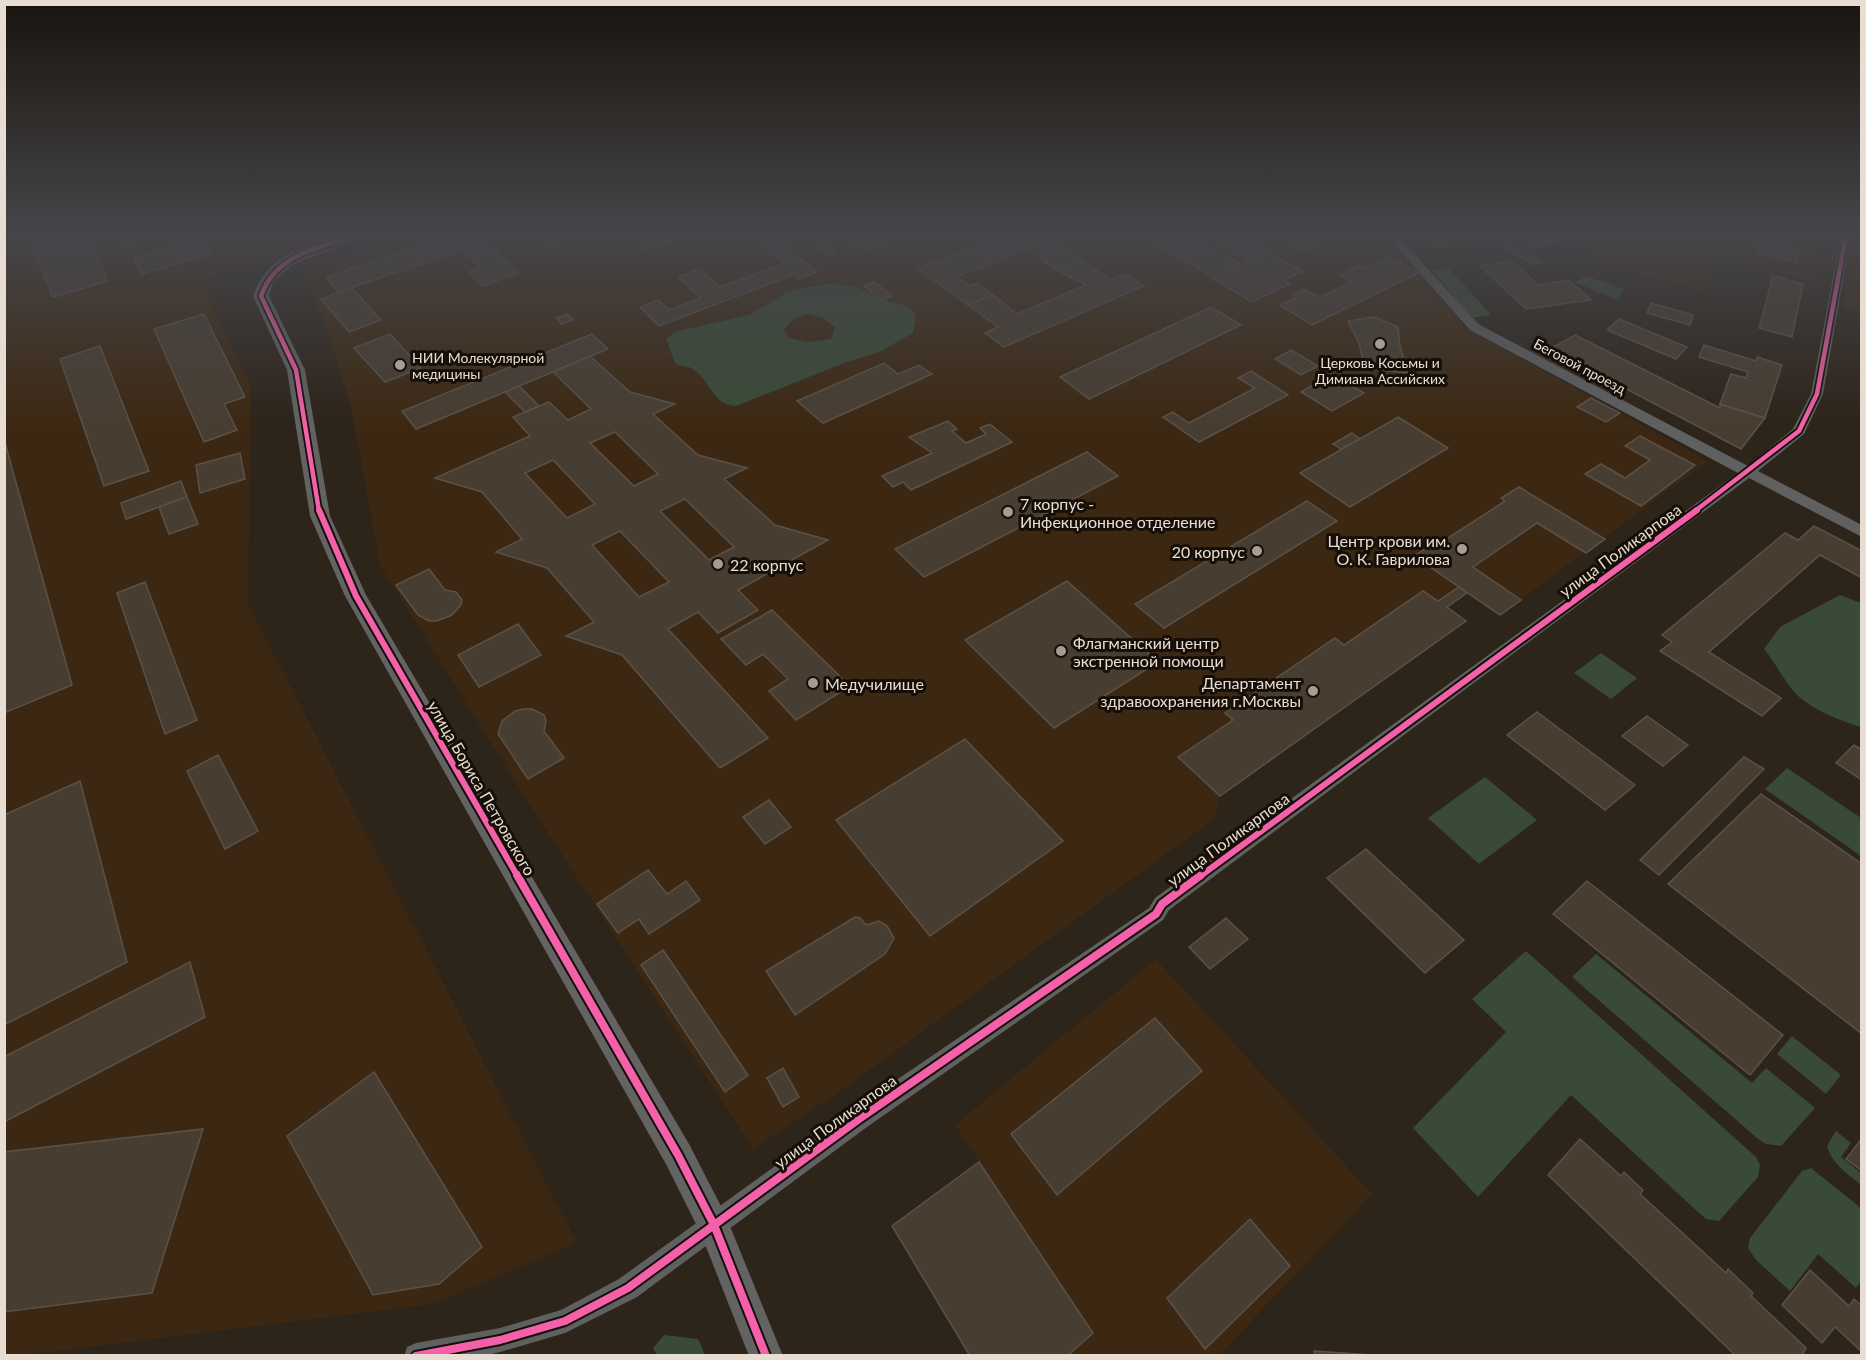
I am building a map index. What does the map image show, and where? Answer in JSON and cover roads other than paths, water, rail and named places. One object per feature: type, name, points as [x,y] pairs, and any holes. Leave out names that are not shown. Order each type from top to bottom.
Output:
[{"type":"street","name":"улица Бориса Петровского","points":[[262,298],[296,370],[306,420],[312,480],[326,533],[356,596],[678,1155],[714,1225],[766,1356]]},
{"type":"street","name":"Беговой проезд","points":[[1448,298],[1474,327],[1862,532]]},
{"type":"street","name":"улица Поликарпова","points":[[416,1356],[500,1340],[565,1321],[628,1288],[869,1112],[1156,914],[1162,904],[1748,472],[1798,431],[1817,394],[1834,298]]},
{"type":"place","name":"Церковь Косьмы и Димиана Ассийских","points":[[1380,344]]},
{"type":"place","name":"НИИ Молекулярной медицины","points":[[400,365]]},
{"type":"place","name":"7 корпус - Инфекционное отделение","points":[[1008,512]]},
{"type":"place","name":"Центр крови им. О. К. Гаврилова","points":[[1462,549]]},
{"type":"place","name":"20 корпус","points":[[1257,551]]},
{"type":"place","name":"22 корпус","points":[[718,564]]},
{"type":"place","name":"Флагманский центр экстренной помощи","points":[[1061,651]]},
{"type":"place","name":"Медучилище","points":[[813,683]]},
{"type":"place","name":"Департамент здравоохранения г.Москвы","points":[[1313,691]]}]
